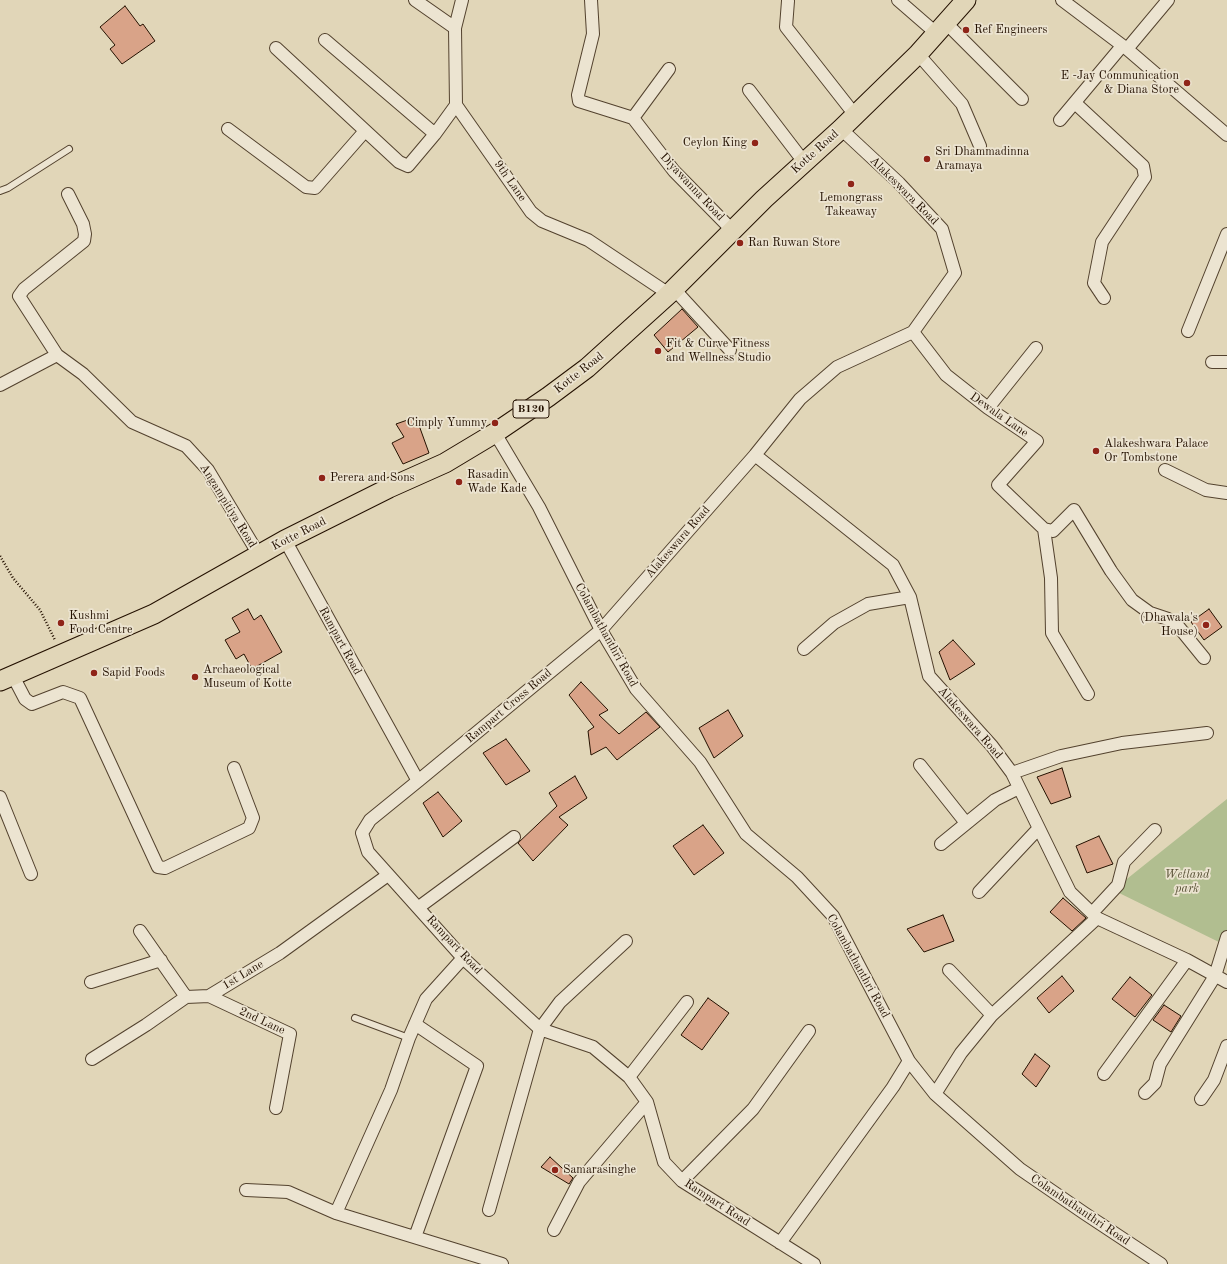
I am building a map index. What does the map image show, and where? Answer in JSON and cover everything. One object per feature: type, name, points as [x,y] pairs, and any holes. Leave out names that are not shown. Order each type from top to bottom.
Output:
[{"type":"main road","name":"Kotte Road","points":[[6,678],[154,614],[284,540],[389,488],[445,463],[495,433],[587,368],[671,292],[732,230],[918,54],[966,0]]},
{"type":"street","points":[[415,0],[455,28]]},
{"type":"street","points":[[276,48],[399,162],[408,166],[435,134],[456,105],[455,28],[462,0]]},
{"type":"street","points":[[591,0],[592,34],[578,95],[579,101],[634,118],[669,69]]},
{"type":"street","points":[[898,0],[941,28],[1022,99]]},
{"type":"street","points":[[1062,0],[1125,47],[1227,135]]},
{"type":"street","points":[[1060,120],[1168,0]]},
{"type":"street","points":[[788,1],[786,27],[855,115]]},
{"type":"street","points":[[325,40],[435,134]]},
{"type":"street","points":[[918,54],[962,104],[980,146]]},
{"type":"street","points":[[749,90],[804,162]]},
{"type":"street","points":[[1075,103],[1143,166],[1146,177],[1102,242],[1094,283],[1104,298]]},
{"type":"street","name":"9th Lane","points":[[456,105],[531,212],[542,221],[588,240],[671,292],[730,350]]},
{"type":"street","name":"Diyawanna Road","points":[[634,118],[674,171],[732,230]]},
{"type":"street","points":[[228,129],[306,187],[315,188],[365,131]]},
{"type":"street","name":"Alakeswara Road","points":[[601,630],[755,455],[800,399],[837,367],[913,332],[955,274],[942,229],[899,183],[840,129]]},
{"type":"street","name":"Angampitiya Road","points":[[68,194],[83,224],[85,234],[84,242],[24,289],[19,296],[58,355],[83,374],[132,422],[186,446],[208,470],[259,555]]},
{"type":"street","points":[[1188,331],[1227,234]]},
{"type":"street","name":"Dewala Lane","points":[[913,332],[946,375],[988,408],[1037,441],[998,485],[1044,529]]},
{"type":"street","points":[[988,408],[1036,348]]},
{"type":"street","points":[[0,385],[58,355]]},
{"type":"street","points":[[1212,362],[1227,362]]},
{"type":"street","name":"Colambathanthri Road","points":[[495,433],[539,507],[601,630],[636,689],[700,762],[746,834],[797,877],[833,916],[909,1061],[935,1094],[1020,1169],[1161,1264]]},
{"type":"street","name":"Alakeswara Road","points":[[755,455],[893,565],[910,597],[929,676],[992,746],[1012,773],[1070,892],[1095,915],[1187,960],[1227,982]]},
{"type":"street","points":[[1165,470],[1206,490],[1227,493]]},
{"type":"street","points":[[1088,694],[1052,633],[1051,578],[1044,529],[1053,531],[1074,510],[1110,571],[1132,600],[1150,613],[1168,619],[1178,626],[1204,658]]},
{"type":"street","name":"Rampart Road","points":[[284,540],[418,782],[370,820],[362,833],[368,852],[463,958],[540,1029],[593,1047],[629,1077],[647,1102],[664,1162],[682,1181],[814,1264]]},
{"type":"street","points":[[804,649],[834,623],[868,604],[910,597]]},
{"type":"street","name":"Rampart Cross Road","points":[[418,782],[601,630]]},
{"type":"street","points":[[6,678],[25,699],[32,704],[64,692],[80,698],[158,866],[165,868],[249,828],[253,818],[234,768]]},
{"type":"street","points":[[1012,773],[1061,756],[1122,743],[1207,733]]},
{"type":"street","points":[[920,765],[966,823]]},
{"type":"street","points":[[941,844],[995,800],[1019,788]]},
{"type":"street","points":[[0,797],[32,874]]},
{"type":"street","points":[[979,892],[1038,829]]},
{"type":"street","points":[[935,1094],[962,1053],[992,1015],[1095,915],[1118,885],[1124,862],[1155,830]]},
{"type":"street","points":[[419,908],[514,838]]},
{"type":"street","name":"1st Lane","points":[[186,997],[209,996],[280,953],[388,875]]},
{"type":"street","points":[[92,1059],[146,1025],[186,997],[140,931]]},
{"type":"street","points":[[1145,1093],[1155,1083],[1160,1064],[1215,976],[1227,937]]},
{"type":"street","points":[[488,1210],[540,1029],[560,1002],[626,941]]},
{"type":"street","points":[[336,1213],[391,1090],[409,1038],[426,999],[463,958]]},
{"type":"street","points":[[91,982],[161,960]]},
{"type":"street","points":[[1104,1074],[1187,960]]},
{"type":"street","points":[[949,970],[992,1015]]},
{"type":"street","name":"2nd Lane","points":[[209,996],[290,1034],[276,1108]]},
{"type":"street","points":[[629,1077],[687,1002]]},
{"type":"street","points":[[415,1024],[477,1066],[415,1237]]},
{"type":"street","points":[[682,1181],[753,1109],[809,1031]]},
{"type":"street","points":[[1201,1099],[1214,1080],[1227,1046]]},
{"type":"street","points":[[780,1243],[909,1061]]},
{"type":"street","points":[[554,1230],[579,1182],[647,1102]]},
{"type":"street","points":[[246,1190],[288,1192],[336,1213],[502,1264]]},
{"type":"lane","points":[[0,191],[8,188],[69,149]]},
{"type":"lane","points":[[355,1018],[409,1038]]},
{"type":"path","points":[[0,556],[13,578],[40,610],[62,654]]},
{"type":"green space","name":"Wetland park","points":[[1227,799],[1227,946],[1113,890]]},
{"type":"building","points":[[125,6],[140,26],[143,24],[155,41],[122,64],[110,49],[115,45],[100,27]]},
{"type":"building","points":[[682,309],[698,327],[668,352],[654,335]]},
{"type":"building","points":[[416,417],[429,453],[403,464],[392,443],[404,437],[396,424]]},
{"type":"building","points":[[248,609],[254,620],[261,615],[282,652],[252,669],[244,654],[236,659],[225,640],[240,632],[232,618]]},
{"type":"building","name":"(Dhawala's House)","points":[[1209,609],[1222,627],[1204,640],[1191,622]]},
{"type":"building","points":[[953,640],[975,664],[950,680],[939,652]]},
{"type":"building","points":[[581,682],[608,710],[599,715],[619,734],[646,712],[660,727],[617,760],[606,747],[591,755],[588,731],[594,727],[569,695]]},
{"type":"building","points":[[728,710],[743,736],[714,758],[699,728]]},
{"type":"building","points":[[506,739],[530,771],[506,785],[483,753]]},
{"type":"building","points":[[1062,768],[1071,797],[1051,804],[1037,777]]},
{"type":"building","points":[[575,776],[587,798],[559,817],[568,825],[533,861],[518,843],[557,806],[549,793]]},
{"type":"building","points":[[438,792],[462,821],[443,837],[423,803]]},
{"type":"building","points":[[703,825],[724,853],[694,875],[673,846]]},
{"type":"building","points":[[1099,836],[1113,864],[1087,873],[1076,846]]},
{"type":"building","points":[[1063,898],[1086,918],[1072,931],[1050,912]]},
{"type":"building","points":[[943,915],[954,941],[924,952],[907,929]]},
{"type":"building","points":[[1062,976],[1074,991],[1049,1013],[1037,998]]},
{"type":"building","points":[[1130,977],[1152,995],[1135,1017],[1112,999]]},
{"type":"building","points":[[708,998],[729,1013],[702,1050],[681,1035]]},
{"type":"building","points":[[1164,1005],[1181,1016],[1171,1032],[1153,1020]]},
{"type":"building","points":[[1035,1054],[1050,1066],[1036,1087],[1022,1074]]},
{"type":"building","name":"Samarasinghe","points":[[550,1157],[573,1178],[569,1184],[541,1167]]},
{"type":"place","name":"Ref Engineers","points":[[966,30]]},
{"type":"place","name":"E -Jay Communication & Diana Store","points":[[1187,83]]},
{"type":"place","name":"Ceylon King","points":[[755,143]]},
{"type":"place","name":"Sri Dhammadinna Aramaya","points":[[927,159]]},
{"type":"place","name":"Lemongrass Takeaway","points":[[851,184]]},
{"type":"place","name":"Ran Ruwan Store","points":[[740,243]]},
{"type":"place","name":"Fit & Curve Fitness and Wellness Studio","points":[[658,351]]},
{"type":"place","name":"Cimply Yummy","points":[[495,423]]},
{"type":"place","name":"Alakeshwara Palace Or Tombstone","points":[[1096,451]]},
{"type":"place","name":"Perera and Sons","points":[[322,478]]},
{"type":"place","name":"Rasadin Wade Kade","points":[[459,482]]},
{"type":"place","name":"Kushmi Food Centre","points":[[61,623]]},
{"type":"place","name":"(Dhawala's House)","points":[[1206,625]]},
{"type":"place","name":"Sapid Foods","points":[[94,673]]},
{"type":"place","name":"Archaeological Museum of Kotte","points":[[195,677]]},
{"type":"place","name":"Samarasinghe","points":[[555,1170]]}]
